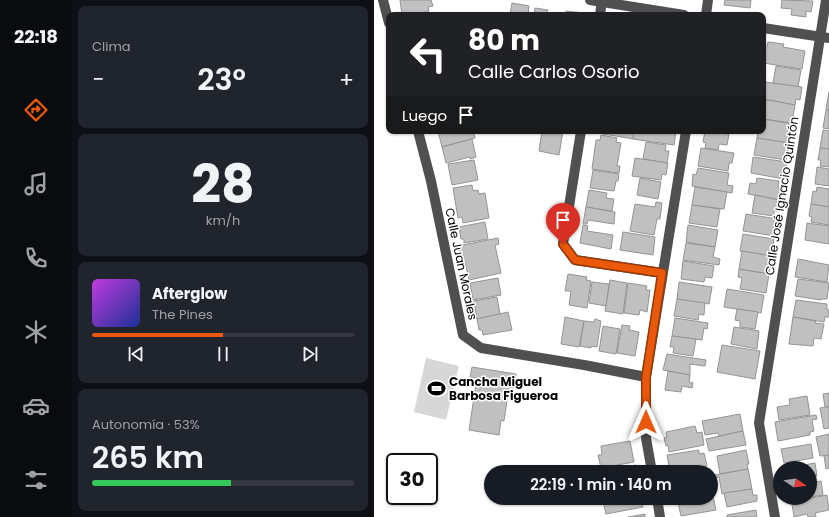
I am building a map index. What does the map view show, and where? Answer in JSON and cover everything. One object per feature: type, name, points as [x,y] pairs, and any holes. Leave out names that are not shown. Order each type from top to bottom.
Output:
[{"type":"street","points":[[383,0],[386,12]]},
{"type":"street","points":[[590,0],[666,12]]},
{"type":"street","points":[[706,12],[708,0]]},
{"type":"street","name":"Calle José Ignacio Quintón","points":[[775,517],[759,423],[824,37],[826,0]]},
{"type":"street","points":[[600,12],[602,1]]},
{"type":"street","points":[[766,28],[824,37]]},
{"type":"street","name":"Calle Juan Morales","points":[[419,134],[431,181],[462,335],[480,348],[584,364],[646,377]]},
{"type":"street","points":[[581,134],[563,244],[575,260],[662,273]]},
{"type":"street","points":[[651,465],[646,438],[646,377],[685,134]]},
{"type":"street","points":[[658,505],[660,517]]},
{"type":"shaded area","name":"Cancha Miguel Barbosa Figueroa","points":[[426,358],[459,366],[446,420],[414,412]]},
{"type":"building","points":[[400,0],[431,0],[433,6],[428,7],[429,11],[426,12],[402,12]]},
{"type":"building","points":[[725,0],[751,0],[750,8],[724,5]]},
{"type":"building","points":[[782,0],[813,1],[811,12],[806,11],[806,17],[791,15],[792,9],[781,8]]},
{"type":"building","points":[[512,3],[529,6],[528,12],[510,12]]},
{"type":"building","points":[[535,8],[548,10],[547,12],[534,12]]},
{"type":"building","points":[[768,42],[784,44],[783,47],[805,51],[802,69],[766,63]]},
{"type":"building","points":[[776,66],[801,70],[798,87],[773,83]]},
{"type":"building","points":[[766,82],[802,87],[800,100],[796,99],[795,105],[766,100]]},
{"type":"building","points":[[829,92],[829,110],[826,109]]},
{"type":"building","points":[[766,100],[795,105],[792,123],[766,119]]},
{"type":"building","points":[[826,110],[829,111],[829,129],[823,128]]},
{"type":"building","points":[[766,120],[792,124],[789,143],[757,138],[758,134],[766,134]]},
{"type":"building","points":[[823,130],[829,131],[829,149],[820,148]]},
{"type":"building","points":[[439,134],[474,134],[475,138],[442,147]]},
{"type":"building","points":[[542,134],[562,134],[559,155],[539,151]]},
{"type":"building","points":[[604,134],[634,134],[633,139]]},
{"type":"building","points":[[634,134],[676,134],[674,145],[633,139]]},
{"type":"building","points":[[704,134],[729,134],[727,145],[719,144],[718,150],[705,148],[706,143],[703,142]]},
{"type":"building","points":[[601,135],[617,138],[616,142],[621,143],[617,166],[620,166],[619,173],[592,169],[596,140],[600,140]]},
{"type":"building","points":[[757,138],[789,143],[786,160],[754,155]]},
{"type":"building","points":[[472,139],[476,157],[446,163],[442,147]]},
{"type":"building","points":[[646,142],[666,145],[665,151],[669,151],[667,163],[643,159]]},
{"type":"building","points":[[701,148],[734,153],[732,163],[729,163],[728,171],[698,166]]},
{"type":"building","points":[[820,148],[829,149],[829,167],[820,166],[821,160],[818,160]]},
{"type":"building","points":[[753,157],[787,162],[784,179],[751,173]]},
{"type":"building","points":[[635,158],[668,163],[666,175],[662,174],[661,180],[632,176]]},
{"type":"building","points":[[474,160],[478,180],[452,185],[448,164]]},
{"type":"building","points":[[817,167],[829,169],[829,186],[815,184]]},
{"type":"building","points":[[698,168],[729,173],[727,185],[733,186],[732,193],[692,186],[693,174],[696,175]]},
{"type":"building","points":[[593,170],[619,174],[614,191],[590,188]]},
{"type":"building","points":[[640,178],[661,182],[658,199],[637,195]]},
{"type":"building","points":[[757,178],[779,181],[778,187],[783,188],[781,200],[748,194],[750,183],[756,184]]},
{"type":"building","points":[[472,185],[473,191],[478,190],[479,194],[485,193],[489,218],[463,223],[462,217],[458,218],[453,188]]},
{"type":"building","points":[[695,187],[727,192],[724,209],[692,205]]},
{"type":"building","points":[[817,187],[829,189],[829,207],[811,204],[813,191],[816,192]]},
{"type":"building","points":[[589,190],[607,193],[606,198],[614,199],[612,211],[586,207]]},
{"type":"building","points":[[755,195],[779,200],[778,211],[774,211],[774,216],[752,213]]},
{"type":"building","points":[[656,202],[662,203],[660,219],[657,219],[654,235],[630,231],[635,204],[655,207]]},
{"type":"building","points":[[811,204],[829,207],[829,225],[811,222],[812,217],[809,216]]},
{"type":"building","points":[[692,205],[720,209],[717,227],[689,223]]},
{"type":"building","points":[[586,207],[615,212],[614,224],[588,220],[587,224],[583,224]]},
{"type":"building","points":[[746,214],[778,219],[775,236],[743,231]]},
{"type":"building","points":[[485,222],[488,239],[464,243],[464,239],[461,239],[459,227]]},
{"type":"building","points":[[807,223],[829,226],[829,244],[805,240]]},
{"type":"building","points":[[583,225],[588,226],[587,231],[613,235],[611,249],[580,243]]},
{"type":"building","points":[[688,225],[718,230],[715,247],[686,242]]},
{"type":"building","points":[[623,232],[655,237],[653,255],[620,250]]},
{"type":"building","points":[[743,234],[774,239],[772,256],[740,251]]},
{"type":"building","points":[[498,238],[499,244],[495,245],[501,273],[469,280],[465,262],[461,263],[458,246]]},
{"type":"building","points":[[686,243],[715,247],[713,257],[720,259],[719,265],[683,260]]},
{"type":"building","points":[[742,251],[772,256],[769,274],[739,269]]},
{"type":"building","points":[[798,259],[829,265],[827,282],[795,277]]},
{"type":"building","points":[[683,261],[714,266],[712,278],[705,277],[704,282],[681,279]]},
{"type":"building","points":[[739,269],[769,274],[766,293],[740,289],[742,278],[738,277]]},
{"type":"building","points":[[568,274],[587,277],[586,280],[591,281],[587,308],[569,305],[571,291],[565,291]]},
{"type":"building","points":[[498,278],[501,295],[473,300],[470,283]]},
{"type":"building","points":[[798,279],[829,283],[827,299],[821,300],[795,296]]},
{"type":"building","points":[[610,280],[627,283],[623,314],[605,311]]},
{"type":"building","points":[[592,282],[609,284],[606,306],[589,303]]},
{"type":"building","points":[[679,282],[712,287],[709,304],[677,299]]},
{"type":"building","points":[[628,283],[647,286],[646,290],[650,290],[647,312],[640,310],[639,315],[624,313]]},
{"type":"building","points":[[727,289],[764,295],[761,313],[724,307]]},
{"type":"building","points":[[497,297],[500,314],[477,319],[474,301]]},
{"type":"building","points":[[677,299],[705,303],[704,315],[699,314],[698,320],[674,316]]},
{"type":"building","points":[[796,300],[827,304],[829,317],[825,317],[824,322],[793,317]]},
{"type":"building","points":[[737,309],[758,312],[755,329],[740,327],[740,321],[735,320]]},
{"type":"building","points":[[508,312],[512,330],[483,335],[482,330],[479,330],[477,319]]},
{"type":"building","points":[[565,317],[584,321],[579,347],[561,344]]},
{"type":"building","points":[[793,317],[824,324],[821,339],[814,338],[813,346],[789,344]]},
{"type":"building","points":[[675,318],[708,323],[707,329],[704,328],[702,340],[672,336]]},
{"type":"building","points":[[595,319],[601,321],[597,347],[591,346],[591,348],[580,346],[584,321],[594,322]]},
{"type":"building","points":[[622,325],[630,326],[629,330],[639,332],[635,356],[617,353]]},
{"type":"building","points":[[603,326],[620,329],[616,354],[599,351]]},
{"type":"building","points":[[734,327],[759,331],[757,349],[731,344]]},
{"type":"building","points":[[672,336],[696,339],[693,356],[673,353],[674,347],[670,347]]},
{"type":"building","points":[[722,345],[760,351],[755,379],[717,372]]},
{"type":"building","points":[[667,354],[706,360],[705,366],[690,364],[690,375],[663,370]]},
{"type":"building","points":[[472,367],[516,374],[514,388],[509,387],[504,421],[501,420],[499,435],[469,430],[477,378],[470,377]]},
{"type":"building","points":[[668,371],[690,375],[689,382],[693,383],[692,388],[682,386],[681,392],[665,390]]},
{"type":"building","points":[[829,393],[829,407],[825,407],[823,394]]},
{"type":"building","points":[[807,396],[810,415],[779,420],[777,407],[790,405],[789,399]]},
{"type":"building","points":[[829,407],[829,428],[824,429],[820,408]]},
{"type":"building","points":[[740,414],[743,431],[719,436],[718,433],[705,435],[702,421]]},
{"type":"building","points":[[816,415],[817,419],[812,420],[814,431],[810,432],[810,435],[778,441],[775,422]]},
{"type":"building","points":[[695,426],[697,433],[702,432],[704,445],[669,452],[668,445],[666,446],[664,438],[667,437],[666,432]]},
{"type":"building","points":[[743,431],[746,445],[709,451],[706,439]]},
{"type":"building","points":[[829,434],[829,455],[820,456],[816,437]]},
{"type":"building","points":[[630,441],[634,462],[618,465],[600,465],[598,455],[602,455],[601,446]]},
{"type":"building","points":[[811,444],[813,458],[796,461],[784,461],[781,449]]},
{"type":"building","points":[[699,450],[699,454],[704,453],[707,465],[669,465],[667,455]]},
{"type":"building","points":[[746,450],[749,464],[747,464],[748,469],[720,474],[717,456]]},
{"type":"building","points":[[829,455],[829,468],[826,469],[824,456]]},
{"type":"building","points":[[748,469],[752,489],[722,494],[718,474]]},
{"type":"building","points":[[821,481],[823,495],[817,496],[817,482]]},
{"type":"building","points":[[752,489],[753,495],[757,495],[757,501],[727,507],[724,493]]},
{"type":"building","points":[[827,495],[829,510],[815,513],[816,517],[808,517],[807,514],[794,517],[792,505],[817,505],[817,497]]},
{"type":"building","points":[[604,505],[643,505],[643,507],[606,514]]},
{"type":"building","points":[[679,505],[715,505],[716,510],[681,516]]},
{"type":"building","points":[[756,510],[757,517],[727,517],[727,515]]},
{"type":"building","points":[[645,514],[645,517],[628,517]]},
{"type":"place","name":"Cancha Miguel Barbosa Figueroa","points":[[436,389]]},
{"type":"route","points":[[563,244],[575,260],[607,266],[662,273],[646,377],[646,422]]}]
